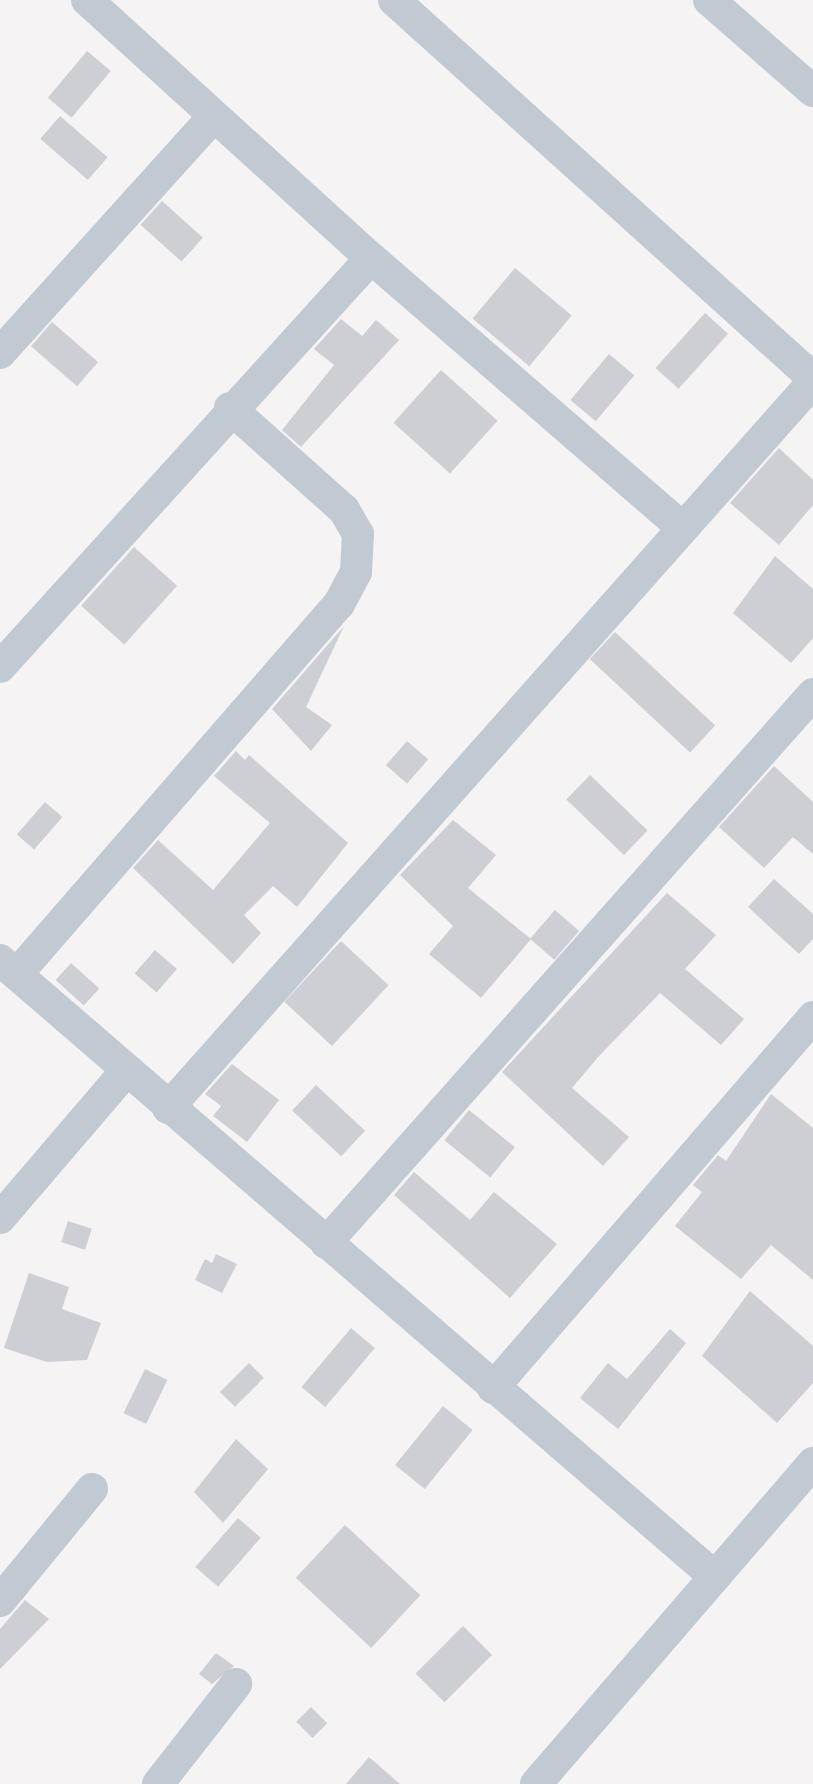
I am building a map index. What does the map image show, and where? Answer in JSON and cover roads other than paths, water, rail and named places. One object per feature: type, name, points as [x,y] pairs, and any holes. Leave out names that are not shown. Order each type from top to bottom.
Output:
[{"type":"street","points":[[87,0],[370,258],[679,525]]},
{"type":"street","points":[[168,1108],[679,525],[813,380],[394,0]]},
{"type":"street","points":[[709,0],[813,91]]},
{"type":"street","points":[[0,353],[213,117]]},
{"type":"street","points":[[0,667],[230,408],[370,258]]},
{"type":"street","points":[[230,408],[344,510],[358,534],[356,572],[338,604],[8,967],[125,1072],[715,1577]]},
{"type":"street","points":[[326,1243],[813,694]]},
{"type":"street","points":[[493,1388],[813,1017]]},
{"type":"street","points":[[0,1218],[125,1072]]},
{"type":"street","points":[[536,1784],[813,1463]]},
{"type":"street","points":[[0,1601],[92,1489]]},
{"type":"street","points":[[158,1784],[236,1684]]}]
